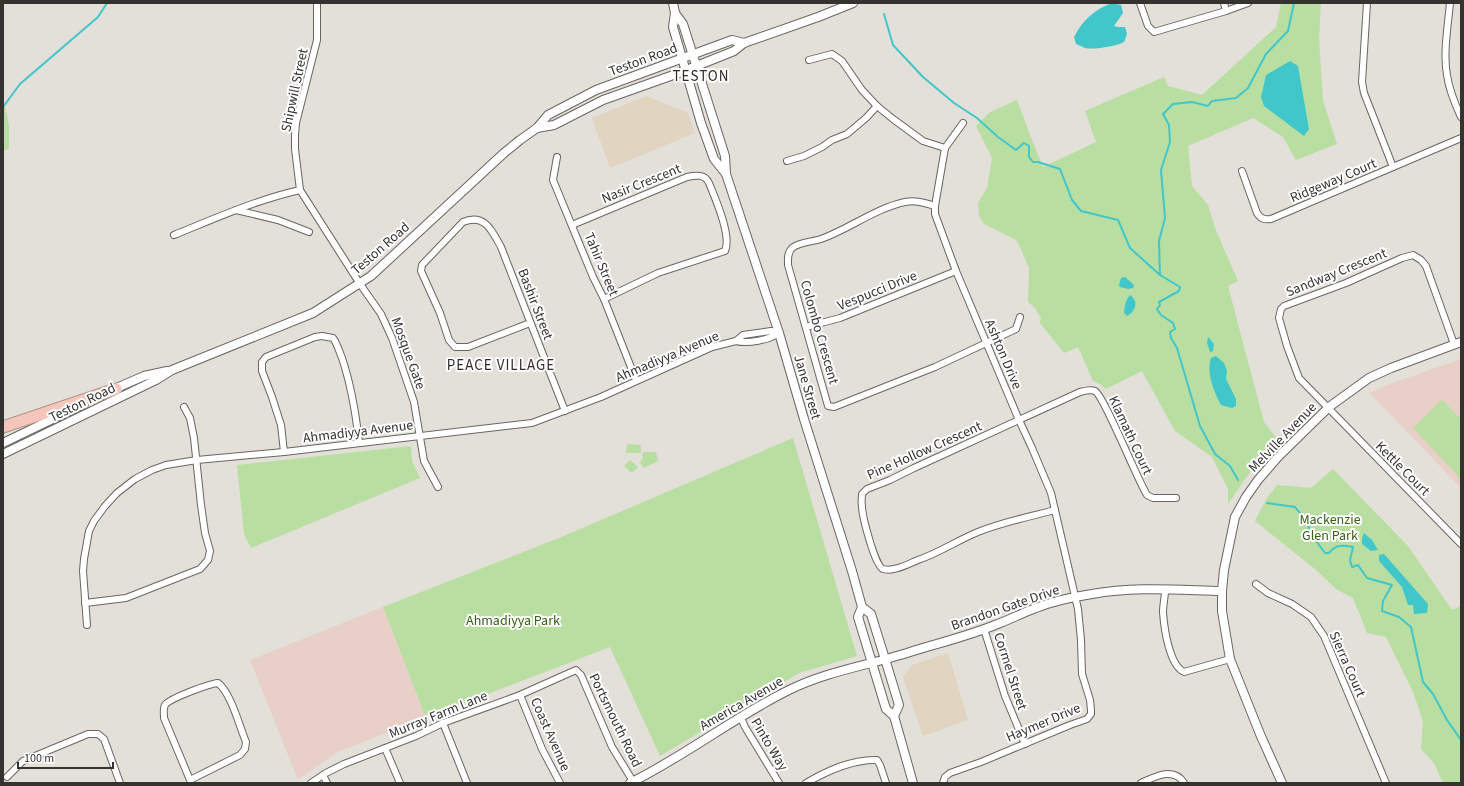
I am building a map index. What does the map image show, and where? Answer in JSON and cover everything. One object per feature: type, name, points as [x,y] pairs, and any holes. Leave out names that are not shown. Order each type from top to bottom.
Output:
[{"type":"highway","points":[[3,427],[116,388]]},
{"type":"main road","name":"Jane Street","points":[[672,3],[675,13],[683,24],[693,54],[725,156],[726,174],[779,333],[862,607],[871,614],[899,705],[894,716]]},
{"type":"main road","name":"Teston Road","points":[[537,128],[554,125],[604,100],[734,51],[744,43],[853,3]]},
{"type":"main road","name":"Jane Street","points":[[675,13],[673,27],[701,123],[714,159],[726,174]]},
{"type":"main road","name":"Teston Road","points":[[3,443],[144,376],[172,370],[313,313],[372,276],[504,153],[537,128],[548,115],[596,90],[682,58],[732,40],[744,43]]},
{"type":"main road","name":"Melville Avenue","points":[[1282,783],[1260,734],[1230,659],[1222,611],[1222,591],[1224,570],[1235,517],[1246,497],[1258,480],[1278,457],[1329,407],[1369,378],[1391,368],[1458,343]]},
{"type":"main road","name":"Teston Road","points":[[3,454],[156,380],[172,370]]},
{"type":"main road","name":"Brandon Gate Drive","points":[[872,663],[994,626],[1038,607],[1092,593],[1166,590],[1222,591]]},
{"type":"main road","name":"Jane Street","points":[[862,607],[858,617],[886,709],[894,716],[913,783]]},
{"type":"main road","name":"America Avenue","points":[[632,782],[778,696],[811,680],[842,670],[872,663]]},
{"type":"street","name":"Shipwill Street","points":[[317,3],[317,40],[297,118],[295,135],[296,164],[300,190],[360,284]]},
{"type":"street","points":[[1140,3],[1148,26],[1154,32],[1248,3]]},
{"type":"street","points":[[1224,3],[1226,11]]},
{"type":"street","points":[[1367,3],[1362,82],[1364,93],[1393,167]]},
{"type":"street","points":[[1450,3],[1447,75],[1454,101],[1461,117]]},
{"type":"street","points":[[809,60],[832,54],[842,61],[862,90],[877,106],[902,127],[922,141],[945,148]]},
{"type":"street","points":[[787,161],[804,156],[832,140],[847,134],[866,118],[877,106]]},
{"type":"street","name":"Ashton Drive","points":[[963,123],[945,148],[935,214],[956,271],[1019,420],[1046,479],[1051,493],[1074,597]]},
{"type":"street","name":"Ridgeway Court","points":[[1242,171],[1257,213],[1260,218],[1265,220],[1271,219],[1461,138]]},
{"type":"street","name":"Tahir Street","points":[[557,157],[553,180],[593,277],[604,299],[636,380]]},
{"type":"street","name":"Nasir Crescent","points":[[572,225],[688,177],[702,176],[707,178],[724,225],[727,246],[725,251],[658,273],[604,299]]},
{"type":"street","points":[[174,235],[266,198],[300,190]]},
{"type":"street","name":"Colombo Crescent","points":[[935,206],[914,201],[898,204],[821,239],[796,245],[792,248],[788,257],[788,265],[828,406],[834,406],[935,367],[987,343]]},
{"type":"street","points":[[235,210],[278,220],[309,232]]},
{"type":"street","name":"Bashir Street","points":[[530,323],[468,348],[455,347],[448,340],[440,313],[421,271],[422,265],[425,260],[463,222],[470,219],[480,220],[491,229],[501,248],[565,411]]},
{"type":"street","name":"Sandway Crescent","points":[[1329,407],[1299,378],[1294,367],[1279,318],[1281,309],[1284,306],[1346,283],[1402,258],[1413,255],[1421,260],[1426,266],[1458,343]]},
{"type":"street","name":"Vespucci Drive","points":[[806,327],[840,318],[956,271]]},
{"type":"street","name":"Mosque Gate","points":[[360,284],[381,314],[392,338],[414,402],[424,461],[438,487]]},
{"type":"street","points":[[987,343],[1016,329],[1020,318]]},
{"type":"street","name":"Ahmadiyya Avenue","points":[[87,625],[83,571],[89,531],[105,506],[117,493],[136,479],[152,470],[166,465],[198,460],[284,452],[532,423],[565,411],[670,367],[712,347],[736,341],[743,336],[770,331],[779,333]]},
{"type":"street","points":[[284,452],[281,425],[262,371],[262,362],[266,357],[315,337],[322,336],[333,338],[346,369],[356,410],[359,443]]},
{"type":"street","name":"Klamath Court","points":[[1019,420],[1080,392],[1090,390],[1095,391],[1104,402],[1119,438],[1147,495],[1153,498],[1176,498]]},
{"type":"street","points":[[85,603],[126,598],[193,572],[205,564],[208,560],[210,551],[205,533],[202,512],[198,460],[190,418],[184,407]]},
{"type":"street","name":"Kettle Court","points":[[1329,407],[1361,443],[1461,544]]},
{"type":"street","name":"Pine Hollow Crescent","points":[[1019,420],[890,480],[867,489],[862,494],[862,507],[876,561],[880,568],[898,568],[992,526],[1055,510]]},
{"type":"street","name":"Sierra Court","points":[[1256,584],[1268,593],[1292,604],[1311,617],[1324,636],[1386,783]]},
{"type":"street","points":[[1166,590],[1163,611],[1164,626],[1175,665],[1184,672],[1230,659]]},
{"type":"street","name":"Haymer Drive","points":[[943,783],[945,777],[950,773],[1087,719],[1091,714],[1090,700],[1082,674],[1078,609],[1074,597]]},
{"type":"street","name":"Cormel Street","points":[[984,629],[1005,696],[1025,744]]},
{"type":"street","name":"Murray Farm Lane","points":[[311,783],[344,764],[416,736],[443,723],[520,695],[576,670]]},
{"type":"street","name":"Portsmouth Road","points":[[576,670],[582,675],[612,746],[632,782]]},
{"type":"street","points":[[218,683],[223,687],[229,698],[246,742],[245,749],[240,755],[191,782],[164,718],[164,710],[166,705],[173,699],[210,684],[218,683]]},
{"type":"street","name":"Coast Avenue","points":[[520,695],[542,749],[560,783]]},
{"type":"street","name":"Pinto Way","points":[[741,718],[779,783]]},
{"type":"street","points":[[443,723],[467,783]]},
{"type":"street","points":[[7,777],[23,761],[88,734],[98,734],[104,739],[120,783]]},
{"type":"street","points":[[385,748],[400,783]]},
{"type":"street","points":[[806,783],[856,762],[877,760],[886,783]]},
{"type":"street","points":[[1141,783],[1157,776],[1169,774],[1176,775],[1184,783]]},
{"type":"street","points":[[323,775],[327,783]]},
{"type":"shaded area","points":[[647,96],[688,113],[695,133],[610,168],[592,118]]},
{"type":"shaded area","points":[[1461,359],[1461,488],[1370,393],[1390,384]]},
{"type":"shaded area","points":[[383,607],[426,718],[337,752],[298,780],[250,660]]},
{"type":"shaded area","points":[[948,653],[968,720],[923,736],[903,677],[912,665]]},
{"type":"green space","points":[[1281,3],[1321,3],[1319,39],[1323,101],[1337,144],[1296,160],[1283,137],[1253,118],[1188,146],[1192,186],[1208,205],[1215,228],[1238,281],[1228,286],[1264,422],[1277,439],[1257,462],[1228,504],[1228,489],[1212,457],[1175,431],[1142,371],[1106,389],[1093,381],[1078,347],[1064,353],[1040,323],[1041,318],[1034,307],[1028,302],[1029,268],[1016,240],[984,224],[979,216],[978,203],[987,188],[992,158],[976,126],[990,112],[1017,100],[1043,167],[1096,142],[1085,111],[1164,77],[1168,86],[1202,95],[1276,27]]},
{"type":"green space","points":[[3,97],[9,125],[9,149],[3,151]]},
{"type":"green space","points":[[1442,400],[1461,419],[1460,478],[1413,428]]},
{"type":"green space","name":"Ahmadiyya Park","points":[[793,438],[857,656],[799,673],[660,756],[610,647],[426,718],[383,607],[559,538]]},
{"type":"green space","points":[[627,444],[641,445],[641,453],[626,453]]},
{"type":"green space","points":[[411,446],[412,461],[420,478],[251,548],[244,534],[237,465]]},
{"type":"green space","points":[[644,452],[656,452],[658,461],[644,468],[640,463]]},
{"type":"green space","points":[[630,460],[638,467],[632,473],[624,466]]},
{"type":"green space","name":"Mackenzie Glen Park","points":[[1333,469],[1408,546],[1452,610],[1461,606],[1461,783],[1443,783],[1434,763],[1421,749],[1423,721],[1413,692],[1386,637],[1367,633],[1353,598],[1336,589],[1315,569],[1255,521],[1267,498],[1277,485],[1311,488]]},
{"type":"water","points":[[1112,3],[1121,5],[1123,13],[1114,26],[1125,27],[1127,34],[1124,42],[1099,48],[1085,48],[1076,44],[1074,37],[1085,21],[1095,12]]},
{"type":"water","points":[[1290,61],[1298,66],[1309,129],[1304,136],[1264,106],[1261,97],[1266,75]]},
{"type":"water","points":[[1125,277],[1134,285],[1133,288],[1128,289],[1120,287],[1119,285],[1121,278]]},
{"type":"water","points":[[1130,295],[1135,300],[1135,306],[1133,311],[1127,316],[1124,313],[1126,301]]},
{"type":"water","points":[[1208,337],[1214,344],[1213,351],[1210,352],[1207,343]]},
{"type":"water","points":[[1216,356],[1224,363],[1227,371],[1226,379],[1236,399],[1236,406],[1232,408],[1221,405],[1210,376],[1209,369],[1211,358]]},
{"type":"water","points":[[1364,533],[1372,540],[1378,550],[1371,551],[1362,544]]},
{"type":"water","points":[[1384,554],[1428,604],[1427,613],[1414,614],[1413,605],[1408,605],[1402,587],[1379,561],[1379,555]]},
{"type":"waterway","points":[[3,107],[20,84],[98,17],[107,3]]},
{"type":"waterway","points":[[1160,275],[1159,241],[1165,218],[1161,170],[1170,142],[1169,125],[1163,114],[1173,104],[1192,102],[1208,106],[1212,101],[1236,98],[1248,88],[1266,54],[1288,31],[1294,3]]},
{"type":"waterway","points":[[884,14],[893,45],[923,77],[954,103],[977,118],[998,137],[1016,150],[1024,143],[1029,146],[1029,157],[1033,162],[1038,162],[1060,169],[1072,200],[1081,211],[1118,220],[1130,248],[1160,275],[1180,287],[1179,291],[1159,302],[1160,305],[1157,309],[1161,315],[1173,323],[1175,329],[1170,332],[1171,338],[1177,348],[1200,426],[1215,454],[1230,466],[1238,480]]},
{"type":"waterway","points":[[1267,503],[1295,507],[1307,522],[1311,534],[1325,553],[1329,553],[1334,548],[1340,546],[1353,547],[1350,560],[1352,567],[1358,565],[1367,578],[1392,585],[1383,601],[1382,611],[1399,617],[1411,627],[1423,682],[1433,694],[1447,720],[1461,740]]},
{"type":"district","name":"TESTON","points":[[701,76]]},
{"type":"district","name":"PEACE VILLAGE","points":[[501,365]]}]
